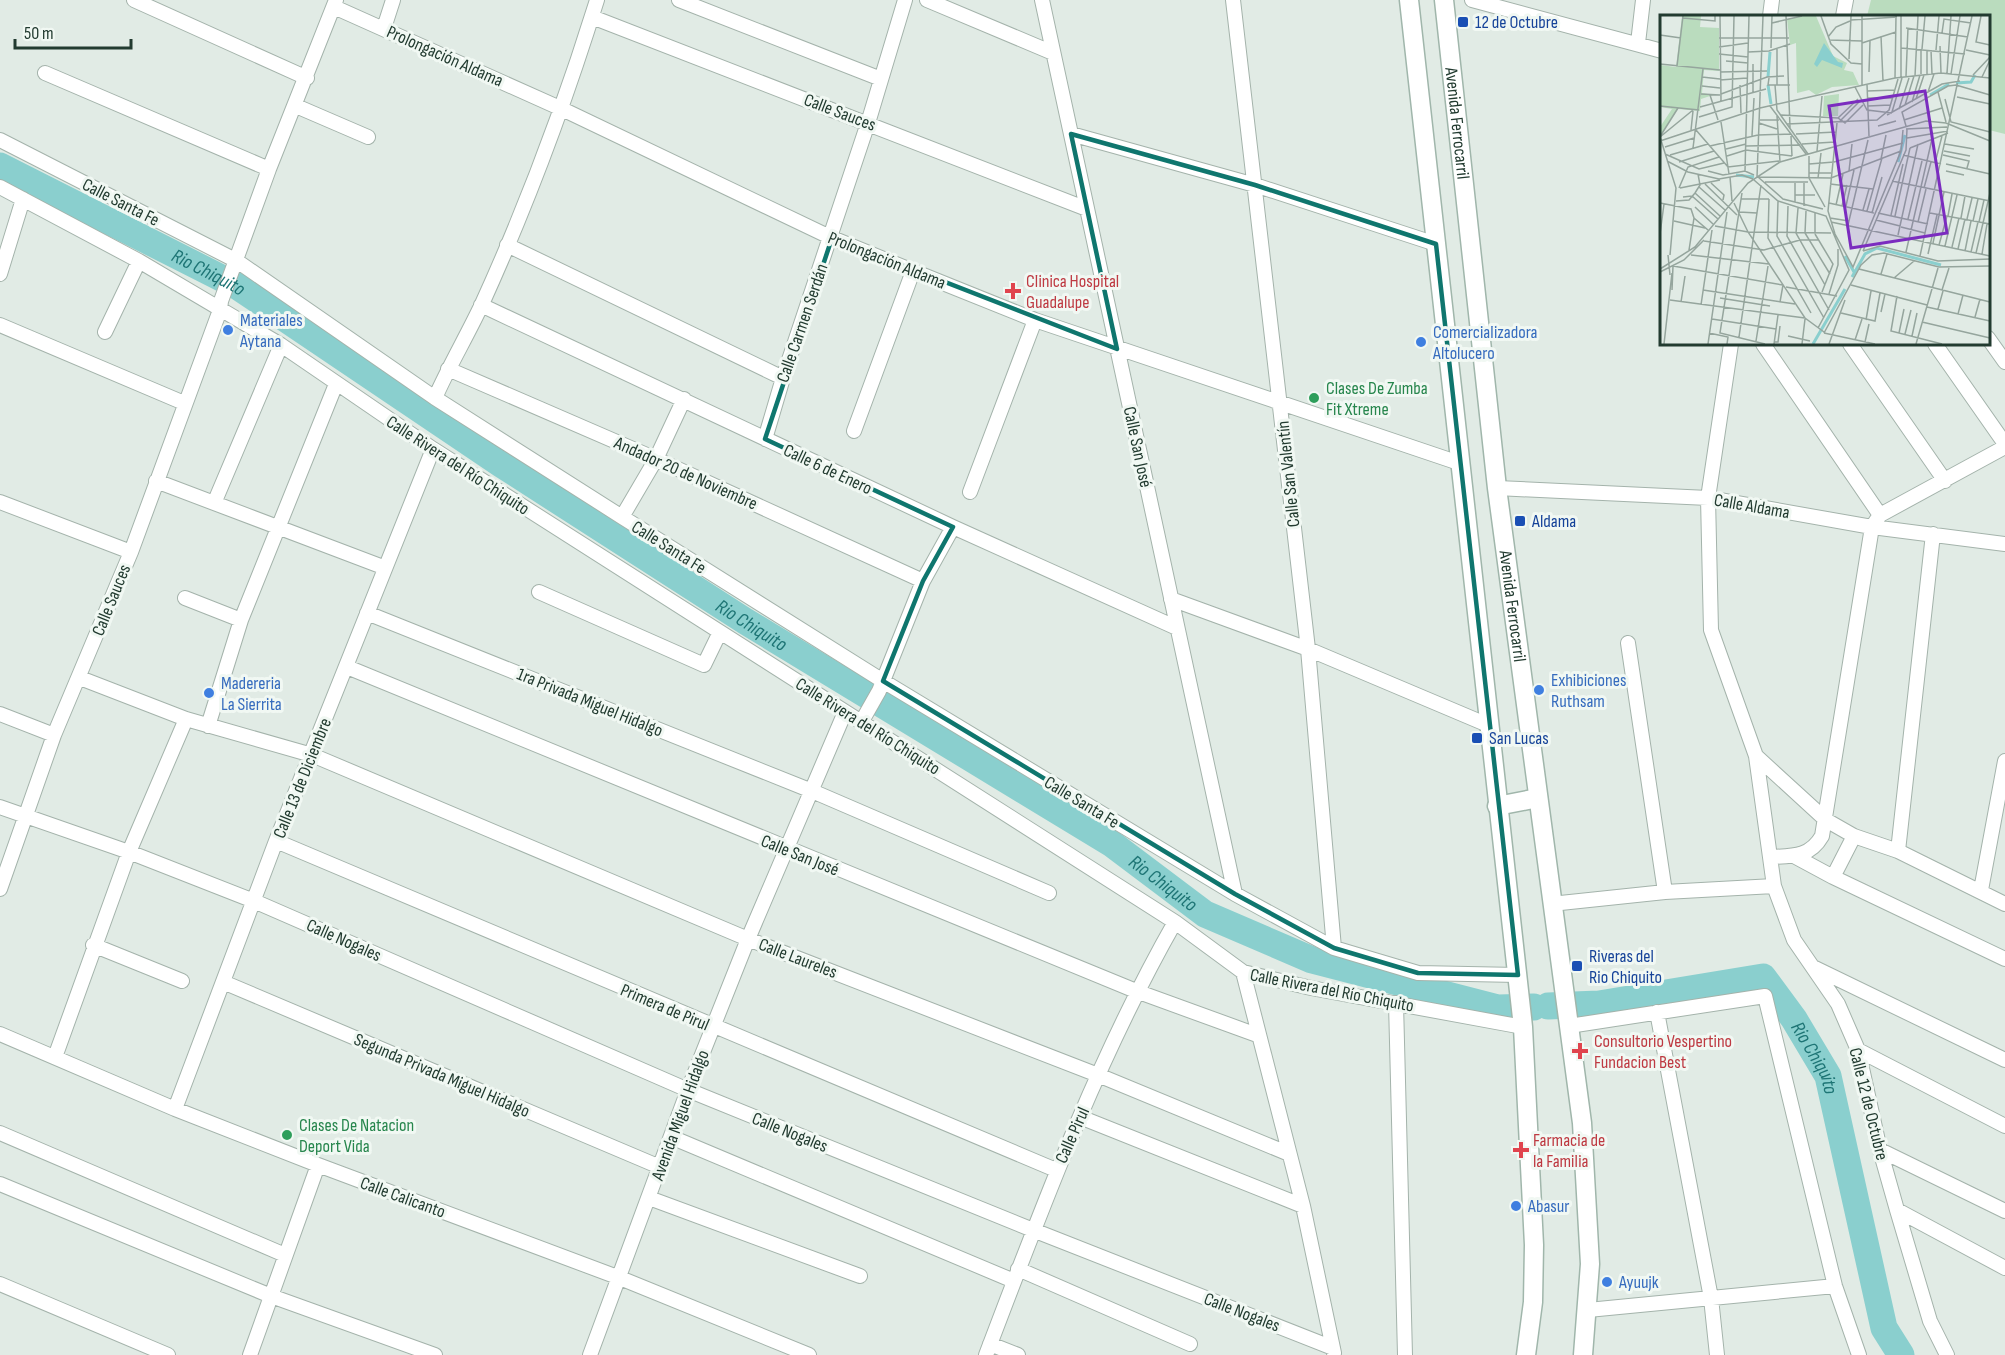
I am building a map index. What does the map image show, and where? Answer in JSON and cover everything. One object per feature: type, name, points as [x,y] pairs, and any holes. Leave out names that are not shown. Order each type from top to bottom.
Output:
[{"type":"main road","name":"Avenida Ferrocarril","points":[[1409,0],[1522,1022],[1534,1245],[1533,1302],[1526,1355]]},
{"type":"main road","name":"Avenida Ferrocarril","points":[[1444,0],[1497,488],[1582,1124],[1590,1264],[1583,1355]]},
{"type":"main road","points":[[1497,806],[1538,798]]},
{"type":"street","points":[[134,0],[307,78]]},
{"type":"street","points":[[384,28],[393,0]]},
{"type":"street","points":[[435,398],[481,305],[507,245],[562,108],[597,0]]},
{"type":"street","points":[[679,0],[881,79]]},
{"type":"street","name":"Calle Carmen Serdán","points":[[765,439],[783,378],[832,238],[905,0]]},
{"type":"street","points":[[927,0],[1053,53]]},
{"type":"street","name":"Calle San José","points":[[1042,0],[1235,894]]},
{"type":"street","name":"Calle San Valentín","points":[[1233,0],[1308,649],[1334,948]]},
{"type":"street","points":[[1472,0],[1497,3],[1660,50]]},
{"type":"street","points":[[1638,43],[1643,0]]},
{"type":"street","points":[[1770,15],[1772,0]]},
{"type":"street","points":[[1843,15],[1846,0]]},
{"type":"street","name":"Calle Sauces","points":[[0,890],[54,735],[80,678],[131,552],[269,168],[296,106],[335,4]]},
{"type":"street","name":"Prolongación Aldama","points":[[335,4],[562,108],[832,238],[1035,320],[1459,463]]},
{"type":"street","name":"Calle Sauces","points":[[592,17],[1087,209]]},
{"type":"street","points":[[45,73],[269,168]]},
{"type":"street","points":[[296,106],[368,136]]},
{"type":"street","points":[[1071,134],[1255,185],[1436,244]]},
{"type":"street","name":"Calle Santa Fe","points":[[0,140],[237,261],[435,398],[881,686],[1235,894],[1334,948],[1419,973],[1518,981]]},
{"type":"street","name":"Calle Rivera del Río Chiquito","points":[[0,187],[221,305],[433,449],[845,712],[865,715],[1175,922],[1243,972],[1311,988],[1522,1022]]},
{"type":"street","points":[[0,274],[23,199]]},
{"type":"street","points":[[507,245],[783,378]]},
{"type":"street","points":[[105,332],[139,261]]},
{"type":"street","points":[[854,431],[913,271]]},
{"type":"street","name":"Calle 6 de Enero","points":[[481,305],[953,527],[1177,628]]},
{"type":"street","points":[[970,492],[1035,320]]},
{"type":"street","points":[[0,325],[184,403]]},
{"type":"street","points":[[1990,340],[2005,362]]},
{"type":"street","points":[[215,501],[281,345]]},
{"type":"street","name":"Calle 12 de Octubre","points":[[1731,345],[1708,498],[1711,630],[1756,756],[1774,886],[1794,940],[1838,1004],[1858,1050],[1880,1150],[1897,1210],[1930,1321],[1947,1355]]},
{"type":"street","points":[[1764,345],[1880,514]]},
{"type":"street","points":[[1851,345],[1945,481]]},
{"type":"street","points":[[1771,857],[1808,853],[1816,847],[1826,820],[1872,528],[1880,514],[1945,481],[2005,446],[1936,345]]},
{"type":"street","name":"Andador 20 de Noviembre","points":[[448,369],[656,459],[923,581]]},
{"type":"street","points":[[208,726],[241,620],[336,384]]},
{"type":"street","points":[[622,518],[656,459],[684,399]]},
{"type":"street","name":"Calle 13 de Diciembre","points":[[176,1109],[276,841],[347,667],[383,567],[433,449]]},
{"type":"street","points":[[156,481],[215,501],[383,567]]},
{"type":"street","name":"Calle Aldama","points":[[1497,488],[1708,498],[1872,528],[2005,544]]},
{"type":"street","points":[[0,502],[131,552]]},
{"type":"street","points":[[865,715],[881,686],[923,581],[953,527]]},
{"type":"street","points":[[1898,850],[1933,534]]},
{"type":"street","points":[[539,592],[704,665],[720,632]]},
{"type":"street","points":[[185,598],[241,620]]},
{"type":"street","points":[[1171,599],[1308,649],[1488,725]]},
{"type":"street","name":"1ra Privada Miguel Hidalgo","points":[[368,613],[812,791],[1049,893]]},
{"type":"street","points":[[1628,643],[1665,892]]},
{"type":"street","name":"Calle San José","points":[[347,667],[1136,991],[1257,1035]]},
{"type":"street","name":"Calle Laureles","points":[[80,678],[186,719],[312,755],[748,939],[1098,1076],[1287,1153]]},
{"type":"street","name":"Avenida Miguel Hidalgo","points":[[590,1355],[688,1090],[748,939],[845,712]]},
{"type":"street","points":[[0,714],[54,735]]},
{"type":"street","points":[[55,1057],[93,945],[129,852],[186,719]]},
{"type":"street","name":"Calle 12 de Octubre","points":[[1756,756],[1826,820],[1854,836],[1898,850],[2005,904]]},
{"type":"street","points":[[1981,890],[2005,761]]},
{"type":"street","name":"Calle Nogales","points":[[0,807],[129,852],[254,901],[688,1090],[1333,1351]]},
{"type":"street","points":[[1833,877],[1854,836]]},
{"type":"street","name":"Primera de Pirul","points":[[276,841],[713,1028],[1056,1170]]},
{"type":"street","points":[[1794,856],[1833,877],[2005,958]]},
{"type":"street","points":[[1551,904],[1665,892],[1774,886]]},
{"type":"street","name":"Calle Pirul","points":[[988,1349],[1056,1170],[1136,991],[1175,922]]},
{"type":"street","points":[[93,945],[182,981]]},
{"type":"street","points":[[1815,968],[2005,1060]]},
{"type":"street","points":[[1243,972],[1287,1153],[1303,1206],[1333,1351]]},
{"type":"street","name":"Segunda Privada Miguel Hidalgo","points":[[224,982],[660,1167]]},
{"type":"street","points":[[1568,1022],[1765,996],[1835,1286],[1859,1355]]},
{"type":"street","points":[[1396,1003],[1405,1355]]},
{"type":"street","points":[[1657,1012],[1711,1298],[1717,1355]]},
{"type":"street","name":"Calle Calicanto","points":[[0,1034],[176,1109],[318,1165],[620,1278],[808,1355]]},
{"type":"street","points":[[1858,1050],[2005,1126]]},
{"type":"street","points":[[1080,1117],[1303,1206]]},
{"type":"street","points":[[0,1133],[285,1255]]},
{"type":"street","points":[[671,1137],[1190,1344]]},
{"type":"street","points":[[1880,1150],[2005,1211]]},
{"type":"street","points":[[250,1355],[318,1165]]},
{"type":"street","points":[[0,1185],[272,1296],[435,1355]]},
{"type":"street","points":[[649,1198],[860,1276]]},
{"type":"street","points":[[1897,1210],[2005,1268]]},
{"type":"street","points":[[0,1284],[168,1355]]},
{"type":"street","points":[[1588,1310],[1835,1286]]},
{"type":"street","points":[[988,1349],[1018,1355]]},
{"type":"highlighted area","points":[[1071,134],[1255,185],[1436,244],[1518,975],[1418,973],[1334,948],[1235,894],[883,681],[923,581],[953,527],[765,439],[832,238],[1117,349]]},
{"type":"green space","points":[[1871,0],[2005,0],[2005,134],[1990,130],[1990,15],[1867,15]]},
{"type":"waterway","name":"Rio Chiquito","points":[[0,166],[237,286],[501,464],[745,621],[1112,844],[1205,914],[1312,960],[1498,1008],[1534,1007]]},
{"type":"waterway","name":"Rio Chiquito","points":[[1548,1006],[1599,1004],[1763,977],[1794,1019],[1828,1076],[1884,1328],[1901,1355]]},
{"type":"place","name":"12 de Octubre","points":[[1463,22]]},
{"type":"place","name":"Clinica Hospital Guadalupe","points":[[1013,291]]},
{"type":"place","name":"Materiales Aytana","points":[[228,330]]},
{"type":"place","name":"Comercializadora Altolucero","points":[[1421,342]]},
{"type":"place","name":"Clases De Zumba Fit Xtreme","points":[[1314,398]]},
{"type":"place","name":"Aldama","points":[[1520,521]]},
{"type":"place","name":"Exhibiciones Ruthsam","points":[[1539,690]]},
{"type":"place","name":"Madereria La Sierrita","points":[[209,693]]},
{"type":"place","name":"San Lucas","points":[[1477,738]]},
{"type":"place","name":"Riveras del Rio Chiquito","points":[[1577,966]]},
{"type":"place","name":"Consultorio Vespertino Fundacion Best","points":[[1580,1051]]},
{"type":"place","name":"Clases De Natacion Deport Vida","points":[[287,1135]]},
{"type":"place","name":"Farmacia de la Familia","points":[[1521,1150]]},
{"type":"place","name":"Abasur","points":[[1516,1206]]},
{"type":"place","name":"Ayuujk","points":[[1607,1282]]}]
